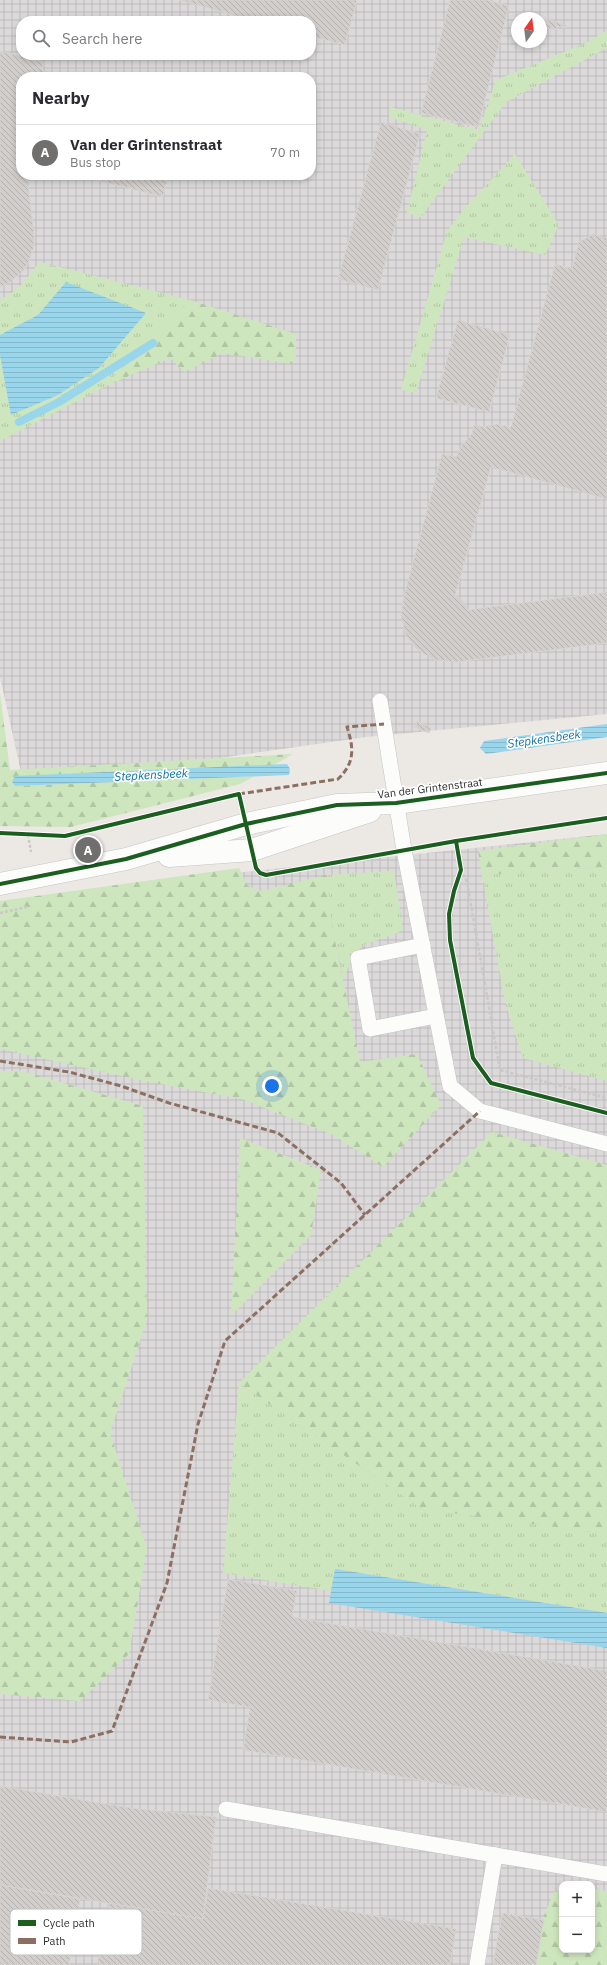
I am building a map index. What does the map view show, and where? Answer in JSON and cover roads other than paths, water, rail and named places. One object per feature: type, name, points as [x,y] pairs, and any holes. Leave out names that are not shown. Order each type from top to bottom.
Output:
[{"type":"street","name":"Van der Grintenstraat","points":[[0,884],[126,859],[252,850],[396,803],[607,773]]},
{"type":"lane","points":[[380,701],[396,803],[450,1086],[480,1111],[607,1144]]},
{"type":"lane","points":[[423,945],[358,958],[370,1029],[436,1016]]},
{"type":"lane","points":[[226,1809],[607,1874]]},
{"type":"lane","points":[[477,1965],[494,1855]]},
{"type":"water","points":[[66,282],[146,313],[99,368],[58,395],[11,415],[0,355],[0,335],[38,315]]},
{"type":"water","name":"Stepkensbeek","points":[[607,724],[607,737],[486,754],[480,748],[484,741]]},
{"type":"water","name":"Stepkensbeek","points":[[287,764],[290,769],[289,775],[15,786],[12,782],[15,776]]},
{"type":"water","points":[[335,1569],[607,1613],[607,1648],[329,1603]]},
{"type":"waterway","points":[[19,422],[59,402],[153,343]]},
{"type":"place","name":"Van der Grintenstraat","points":[[88,850]]}]
